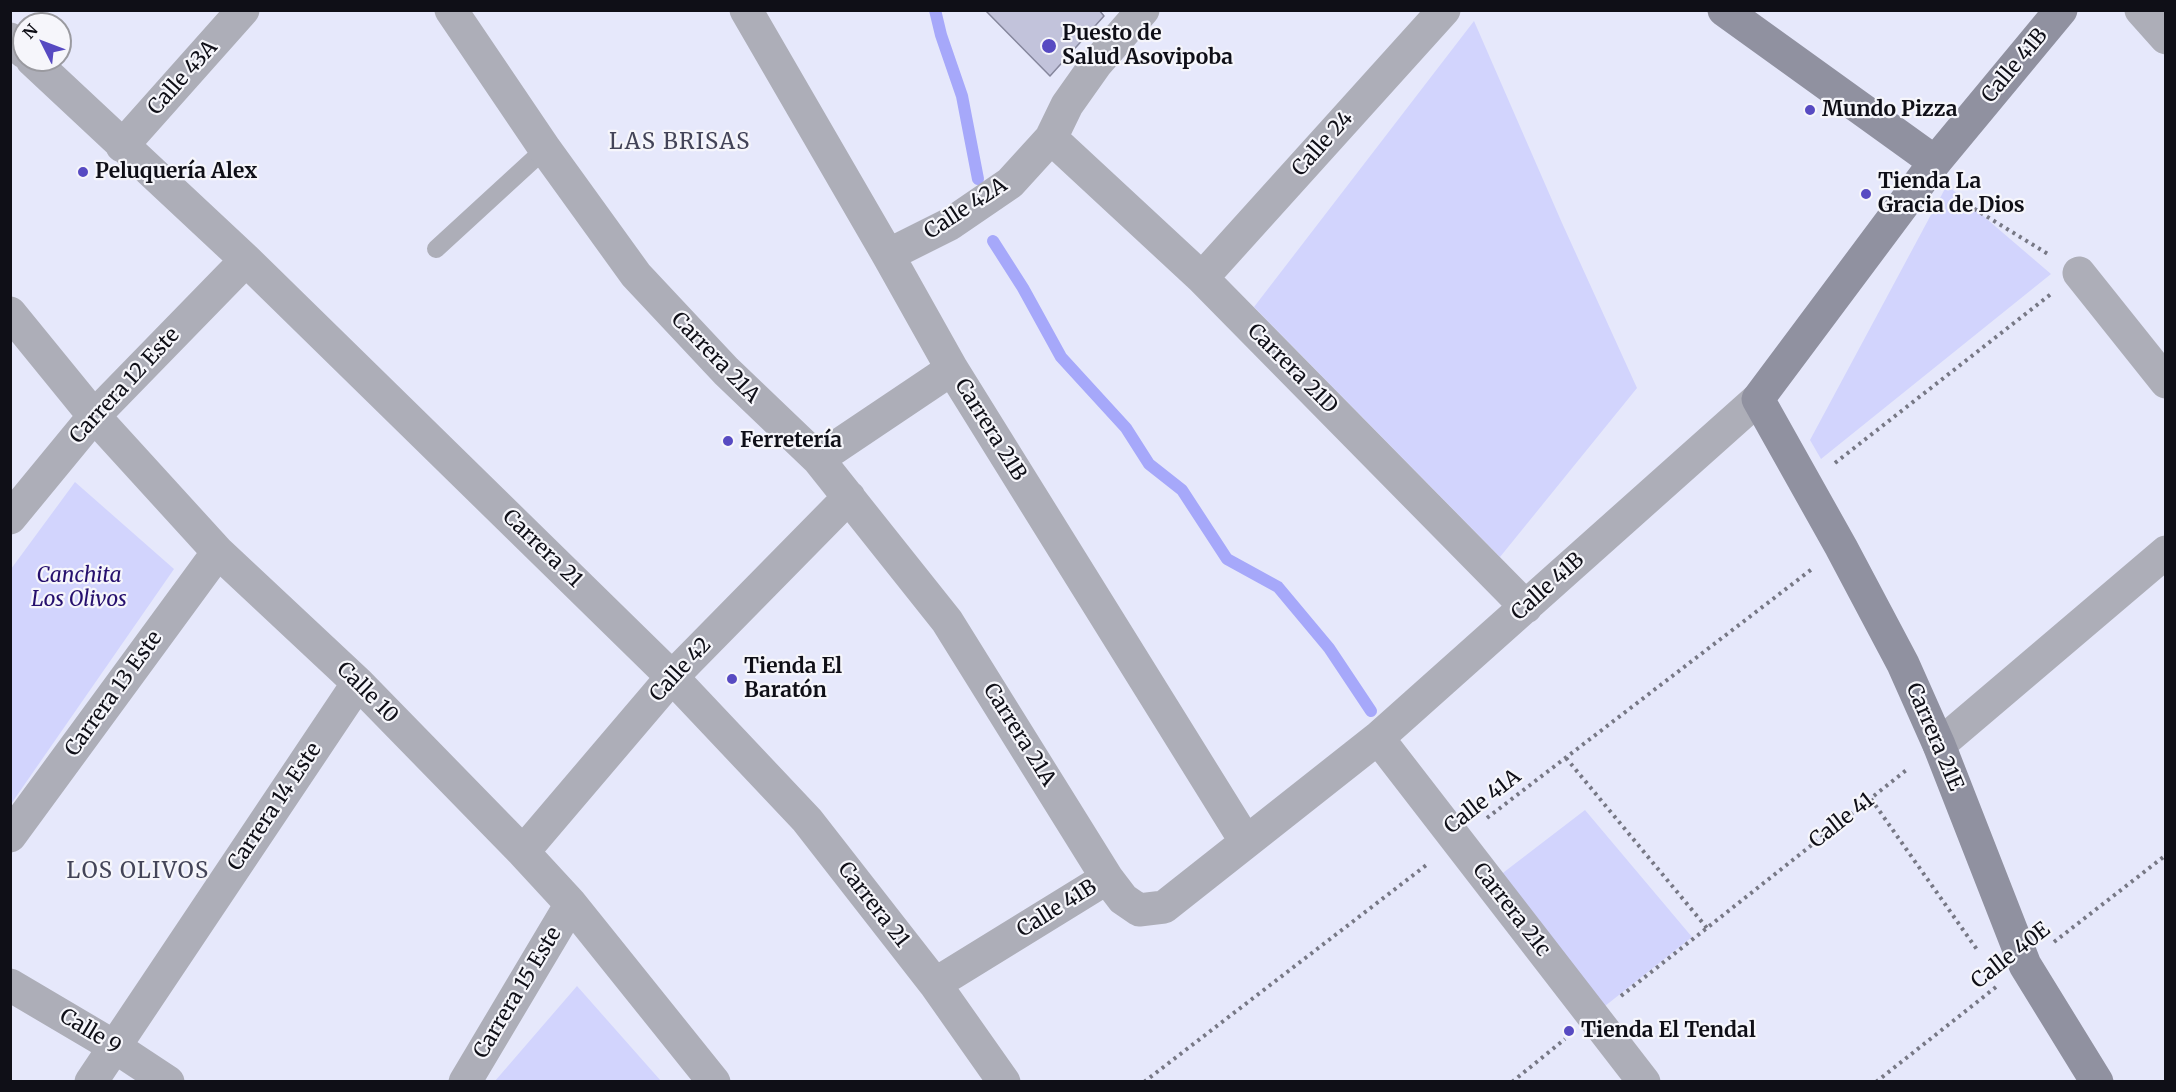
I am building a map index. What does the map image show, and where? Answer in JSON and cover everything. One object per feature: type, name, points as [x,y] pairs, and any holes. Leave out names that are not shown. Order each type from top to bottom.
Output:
[{"type":"street","name":"Calle 43A","points":[[122,146],[243,10]]},
{"type":"street","name":"Carrera 21A","points":[[451,10],[545,149],[636,275],[726,371],[818,459],[947,621],[1107,878]]},
{"type":"street","name":"Carrera 21B","points":[[746,10],[952,369],[1246,842]]},
{"type":"street","name":"Calle 42A","points":[[888,255],[950,224],[1010,183],[1051,138],[1067,105],[1096,64],[1143,10]]},
{"type":"street","name":"Calle 24","points":[[1202,278],[1444,10]]},
{"type":"street","points":[[1725,10],[1930,170]]},
{"type":"street","name":"Calle 41B","points":[[934,984],[1107,878],[1123,899],[1139,910],[1164,907],[1378,738],[1758,399],[1930,170],[2061,10]]},
{"type":"street","points":[[2141,10],[2166,38]]},
{"type":"street","name":"Carrera 21","points":[[45,72],[246,260],[672,677],[807,820],[934,984],[1005,1082]]},
{"type":"street","name":"Carrera 21D","points":[[1051,138],[1202,278],[1526,607]]},
{"type":"street","name":"Carrera 12 Este","points":[[10,518],[93,416],[246,260]]},
{"type":"street","points":[[2079,273],[2166,382]]},
{"type":"street","name":"Calle 10","points":[[10,314],[93,416],[218,552],[358,683],[571,904],[714,1082]]},
{"type":"street","points":[[818,459],[952,369]]},
{"type":"street","name":"Carrera 21E","points":[[1758,399],[1903,664],[1939,745],[2025,965],[2097,1082]]},
{"type":"street","name":"Calle 42","points":[[523,852],[672,677],[849,497]]},
{"type":"street","name":"Carrera 13 Este","points":[[10,836],[218,552]]},
{"type":"street","points":[[1939,745],[2166,552]]},
{"type":"street","name":"Carrera 14 Este","points":[[91,1082],[358,683]]},
{"type":"street","name":"Carrera 21c","points":[[1378,738],[1644,1082]]},
{"type":"street","name":"Carrera 15 Este","points":[[469,1080],[571,904]]},
{"type":"street","name":"Calle 9","points":[[10,985],[115,1047],[168,1082]]},
{"type":"lane","points":[[436,249],[545,149]]},
{"type":"path","points":[[1806,486],[2079,273],[1930,170]]},
{"type":"path","name":"Calle 41A","points":[[1144,1082],[1841,547]]},
{"type":"path","name":"Calle 41","points":[[1512,1082],[1939,745]]},
{"type":"path","points":[[1566,758],[1707,928]]},
{"type":"path","points":[[1870,799],[1980,954]]},
{"type":"path","name":"Calle 40E","points":[[1876,1082],[2166,855]]},
{"type":"green space","points":[[1474,21],[1637,388],[1500,557],[1254,307]]},
{"type":"green space","points":[[1947,185],[2051,274],[1821,459],[1810,440]]},
{"type":"green space","name":"Canchita Los Olivos","points":[[75,482],[174,569],[11,804],[11,569]]},
{"type":"green space","points":[[1585,810],[1692,937],[1600,1010],[1495,879]]},
{"type":"green space","points":[[577,986],[661,1081],[495,1081]]},
{"type":"building","name":"Puesto de Salud Asovipoba","points":[[985,10],[1099,10],[1104,16],[1050,76]]},
{"type":"waterway","points":[[935,10],[962,96],[978,179]]},
{"type":"waterway","points":[[993,241],[1023,288],[1061,357],[1126,428],[1149,464],[1182,490],[1227,559],[1278,587],[1329,648],[1371,711]]},
{"type":"place","name":"Puesto de Salud Asovipoba","points":[[1049,46]]},
{"type":"place","name":"Mundo Pizza","points":[[1810,110]]},
{"type":"place","name":"Peluquería Alex","points":[[83,172]]},
{"type":"place","name":"Tienda La Gracia de Dios","points":[[1866,194]]},
{"type":"place","name":"Ferretería","points":[[728,441]]},
{"type":"place","name":"Tienda El Baratón","points":[[732,679]]},
{"type":"place","name":"Tienda El Tendal","points":[[1569,1031]]},
{"type":"district","name":"LAS BRISAS","points":[[680,143]]},
{"type":"district","name":"LOS OLIVOS","points":[[138,872]]}]
